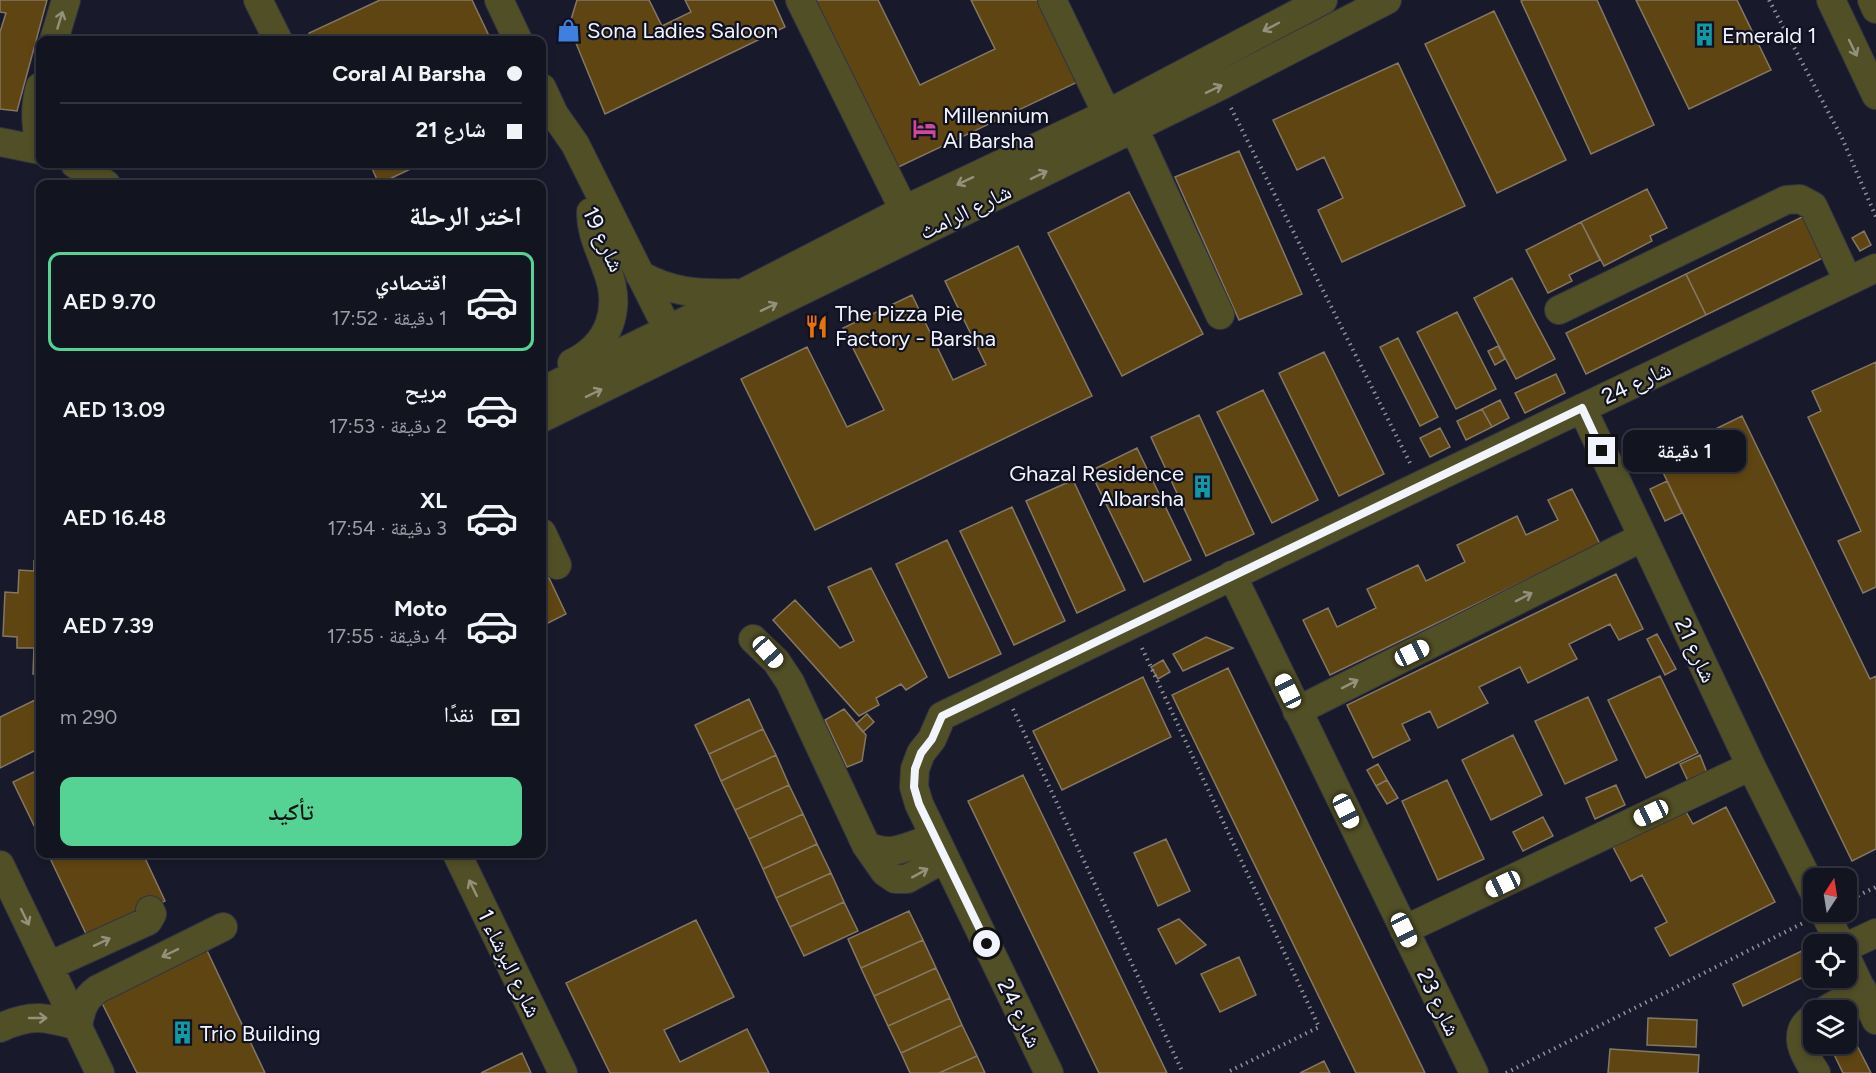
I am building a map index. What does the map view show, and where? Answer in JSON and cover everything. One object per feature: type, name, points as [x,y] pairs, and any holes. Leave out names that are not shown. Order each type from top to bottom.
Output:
[{"type":"street","points":[[55,36],[66,0]]},
{"type":"street","points":[[258,0],[276,36]]},
{"type":"street","points":[[499,0],[516,36]]},
{"type":"street","points":[[800,0],[904,210]]},
{"type":"street","points":[[1052,0],[1107,114]]},
{"type":"street","name":"شارع الرامث","points":[[546,416],[664,345],[743,293],[904,210],[1107,114],[1323,0]]},
{"type":"street","name":"شارع الرامث","points":[[546,389],[664,345],[1134,128],[1387,0]]},
{"type":"street","points":[[1831,0],[1876,95]]},
{"type":"street","points":[[1872,0],[1876,9]]},
{"type":"street","name":"شارع 19","points":[[546,97],[554,114],[563,148],[591,212],[664,345]]},
{"type":"street","points":[[36,107],[36,124]]},
{"type":"street","name":"شارع 19","points":[[554,114],[575,144],[640,275],[664,345]]},
{"type":"street","points":[[1134,128],[1220,315]]},
{"type":"street","points":[[0,142],[36,148]]},
{"type":"street","points":[[81,168],[100,180]]},
{"type":"street","points":[[1558,310],[1793,198],[1813,206],[1848,281]]},
{"type":"street","points":[[546,378],[584,358],[594,350],[609,328],[612,314],[612,285],[594,238],[591,212]]},
{"type":"street","name":"شارع 24","points":[[1049,1073],[919,804],[914,787],[915,769],[921,753],[932,739],[942,716],[1876,268]]},
{"type":"street","points":[[640,275],[683,292],[743,293]]},
{"type":"street","name":"شارع 21","points":[[1582,408],[1751,766],[1803,870]]},
{"type":"street","points":[[1297,711],[1643,537]]},
{"type":"street","name":"شارع 23","points":[[1232,575],[1474,1073]]},
{"type":"street","points":[[753,639],[776,661],[790,682],[866,845],[880,852],[940,847]]},
{"type":"street","points":[[1404,930],[1751,766]]},
{"type":"street","name":"شارع البرشاء 1","points":[[461,858],[563,1073]]},
{"type":"street","points":[[0,865],[100,1073]]},
{"type":"street","points":[[49,966],[148,921],[152,914],[150,910]]},
{"type":"street","points":[[78,1026],[82,1006],[86,999],[98,989],[223,927]]},
{"type":"street","points":[[1857,942],[1876,933]]},
{"type":"street","points":[[1857,979],[1876,1020]]},
{"type":"street","points":[[1843,1000],[1862,989]]},
{"type":"street","points":[[0,1028],[14,1021],[41,1017],[78,1026]]},
{"type":"street","points":[[1803,1031],[1800,1040],[1803,1051]]},
{"type":"street","points":[[1804,1054],[1816,1073]]},
{"type":"path","points":[[1769,0],[1842,138],[1876,217]]},
{"type":"path","points":[[1220,86],[1421,485]]},
{"type":"path","points":[[1131,626],[1319,1028],[1226,1073]]},
{"type":"path","points":[[1003,687],[1183,1073]]},
{"type":"path","points":[[1857,896],[1876,887]]},
{"type":"path","points":[[1506,1073],[1804,922]]},
{"type":"building","points":[[0,0],[47,0],[17,111],[0,109],[0,32],[6,13],[0,12]]},
{"type":"building","points":[[380,0],[472,0],[489,36],[310,36],[309,33]]},
{"type":"building","points":[[577,0],[649,0],[662,26],[691,12],[685,0],[773,0],[785,27],[605,114],[569,26]]},
{"type":"building","name":"Millennium Al Barsha","points":[[810,0],[878,0],[920,85],[995,49],[971,0],[1047,0],[1086,78],[890,171]]},
{"type":"building","points":[[1597,0],[1654,125],[1591,154],[1521,1]]},
{"type":"building","name":"Emerald 1","points":[[1636,0],[1737,0],[1771,70],[1689,109]]},
{"type":"building","points":[[1494,11],[1566,160],[1497,193],[1425,44]]},
{"type":"building","points":[[1398,63],[1465,206],[1342,262],[1318,210],[1343,198],[1324,157],[1297,170],[1273,120]]},
{"type":"building","points":[[1239,151],[1302,294],[1239,320],[1175,177]]},
{"type":"building","points":[[372,168],[413,168],[387,180],[377,180]]},
{"type":"building","points":[[1647,189],[1667,228],[1650,236],[1652,241],[1604,266],[1581,222]]},
{"type":"building","points":[[1129,192],[1203,334],[1122,376],[1048,233]]},
{"type":"building","points":[[1810,213],[1831,254],[1706,315],[1686,274]]},
{"type":"building","points":[[1581,222],[1600,260],[1569,275],[1572,281],[1548,293],[1526,250]]},
{"type":"building","points":[[1864,231],[1871,245],[1860,251],[1852,238]]},
{"type":"building","points":[[1018,246],[1092,396],[815,530],[741,379],[807,347],[847,427],[884,410],[843,328],[912,295],[953,380],[986,365],[945,281]]},
{"type":"building","points":[[1686,274],[1706,315],[1586,374],[1566,333]]},
{"type":"building","points":[[1512,278],[1555,359],[1516,379],[1474,298]]},
{"type":"building","points":[[1457,312],[1496,389],[1456,409],[1417,332]]},
{"type":"building","points":[[1398,338],[1438,417],[1420,426],[1380,347]]},
{"type":"building","points":[[1498,346],[1505,359],[1495,365],[1488,351]]},
{"type":"building","points":[[1324,352],[1384,474],[1339,496],[1279,373]]},
{"type":"building","points":[[1876,362],[1876,587],[1863,593],[1838,541],[1861,531],[1808,417],[1821,411],[1812,391]]},
{"type":"building","points":[[1556,374],[1565,393],[1525,413],[1515,393]]},
{"type":"building","points":[[1263,390],[1318,500],[1272,523],[1217,412]]},
{"type":"building","points":[[1500,400],[1509,418],[1492,427],[1482,409]]},
{"type":"building","points":[[1482,409],[1492,427],[1466,440],[1457,421]]},
{"type":"building","name":"Ghazal Residence Albarsha","points":[[1199,415],[1254,534],[1206,556],[1151,437]]},
{"type":"building","points":[[1742,416],[1870,679],[1876,676],[1876,849],[1852,861],[1656,458]]},
{"type":"building","points":[[1440,428],[1450,447],[1430,457],[1420,438]]},
{"type":"building","points":[[1137,448],[1191,560],[1144,582],[1090,471]]},
{"type":"building","points":[[1073,480],[1125,590],[1077,613],[1026,501]]},
{"type":"building","points":[[1667,481],[1682,513],[1665,521],[1650,489]]},
{"type":"building","points":[[1572,489],[1600,544],[1330,675],[1303,620],[1328,608],[1337,627],[1376,608],[1367,589],[1418,565],[1426,581],[1465,562],[1457,545],[1517,516],[1526,535],[1558,520],[1548,500]]},
{"type":"building","points":[[1012,507],[1065,621],[1014,645],[960,531]]},
{"type":"building","points":[[947,540],[1001,654],[949,678],[896,564]]},
{"type":"building","points":[[34,561],[36,561],[36,674],[33,674],[34,648],[17,648],[17,637],[3,636],[5,592],[18,593],[19,570],[34,571]]},
{"type":"building","points":[[871,568],[927,677],[906,690],[901,684],[876,698],[879,705],[859,716],[773,620],[795,600],[840,648],[854,641],[828,587]]},
{"type":"building","points":[[546,572],[566,614],[546,624]]},
{"type":"building","points":[[1616,574],[1643,629],[1619,640],[1610,624],[1569,644],[1577,659],[1528,683],[1520,667],[1479,687],[1488,703],[1438,728],[1430,711],[1402,724],[1410,740],[1373,758],[1347,705]]},
{"type":"building","points":[[1657,634],[1676,669],[1665,675],[1647,639]]},
{"type":"building","points":[[1206,637],[1233,648],[1183,671],[1173,654]]},
{"type":"building","points":[[1163,660],[1170,672],[1158,679],[1151,667]]},
{"type":"building","points":[[1228,668],[1425,1073],[1356,1073],[1172,695]]},
{"type":"building","points":[[1660,676],[1698,753],[1646,778],[1608,700]]},
{"type":"building","points":[[1143,677],[1171,737],[1062,790],[1033,731]]},
{"type":"building","points":[[1588,697],[1617,760],[1565,784],[1535,721]]},
{"type":"building","points":[[749,699],[763,729],[709,754],[695,725]]},
{"type":"building","points":[[35,700],[36,702],[36,750],[0,768],[0,717]]},
{"type":"building","points":[[844,709],[866,735],[862,761],[847,767],[825,720]]},
{"type":"building","points":[[867,714],[874,722],[863,732],[856,724]]},
{"type":"building","points":[[763,729],[776,755],[721,781],[709,754]]},
{"type":"building","points":[[1513,735],[1542,795],[1491,820],[1462,760]]},
{"type":"building","points":[[776,755],[789,785],[735,810],[721,781]]},
{"type":"building","points":[[1700,755],[1707,773],[1688,781],[1680,764]]},
{"type":"building","points":[[1378,764],[1387,780],[1376,786],[1367,770]]},
{"type":"building","points":[[36,771],[36,830],[13,782]]},
{"type":"building","points":[[1023,775],[1167,1073],[1099,1073],[968,801]]},
{"type":"building","points":[[1387,780],[1398,798],[1387,804],[1376,786]]},
{"type":"building","points":[[1447,780],[1484,859],[1438,880],[1402,801]]},
{"type":"building","points":[[789,785],[803,814],[749,839],[735,810]]},
{"type":"building","points":[[1616,785],[1625,805],[1595,819],[1586,798]]},
{"type":"building","points":[[1726,807],[1775,902],[1670,956],[1655,928],[1667,922],[1642,875],[1631,881],[1613,847],[1685,810],[1693,824]]},
{"type":"building","points":[[803,814],[817,844],[763,869],[749,839]]},
{"type":"building","points":[[1543,817],[1553,836],[1523,851],[1513,832]]},
{"type":"building","points":[[1166,839],[1190,891],[1158,906],[1134,853]]},
{"type":"building","points":[[817,844],[831,873],[776,898],[763,869]]},
{"type":"building","points":[[50,858],[145,858],[165,901],[88,938]]},
{"type":"building","points":[[831,873],[844,902],[790,927],[776,898]]},
{"type":"building","points":[[844,902],[858,931],[804,956],[790,927]]},
{"type":"building","points":[[909,911],[923,940],[861,968],[848,939]]},
{"type":"building","points":[[1179,919],[1206,945],[1176,964],[1158,929]]},
{"type":"building","points":[[696,920],[734,997],[664,1030],[680,1062],[747,1029],[769,1073],[610,1073],[566,983]]},
{"type":"building","name":"Trio Building","points":[[202,940],[265,1073],[137,1073],[97,993]]},
{"type":"building","points":[[923,940],[936,968],[874,996],[861,968]]},
{"type":"building","points":[[1803,950],[1803,977],[1743,1006],[1733,984]]},
{"type":"building","points":[[1239,957],[1256,995],[1220,1012],[1201,974]]},
{"type":"building","points":[[936,968],[950,998],[888,1026],[874,996]]},
{"type":"building","points":[[950,998],[962,1025],[901,1053],[888,1026]]},
{"type":"building","points":[[1648,1018],[1697,1020],[1696,1047],[1647,1045]]},
{"type":"building","points":[[962,1025],[977,1056],[939,1073],[910,1073],[901,1053]]},
{"type":"building","points":[[1857,1046],[1871,1073],[1843,1073],[1834,1054],[1857,1054]]},
{"type":"building","points":[[1610,1049],[1699,1055],[1698,1073],[1608,1073]]},
{"type":"building","points":[[522,1053],[531,1073],[481,1073]]},
{"type":"building","points":[[977,1056],[985,1073],[939,1073]]},
{"type":"building","points":[[1324,1061],[1330,1073],[1300,1073]]},
{"type":"place","name":"Sona Ladies Saloon","points":[[569,30]]},
{"type":"place","name":"Emerald 1","points":[[1704,35]]},
{"type":"place","name":"Millennium Al Barsha","points":[[925,128]]},
{"type":"place","name":"The Pizza Pie Factory - Barsha","points":[[817,326]]},
{"type":"place","name":"Ghazal Residence Albarsha","points":[[1202,486]]},
{"type":"place","name":"Trio Building","points":[[182,1033]]},
{"type":"route","points":[[987,944],[919,804],[914,787],[915,769],[921,753],[932,739],[942,716],[1582,408],[1602,451]]}]
